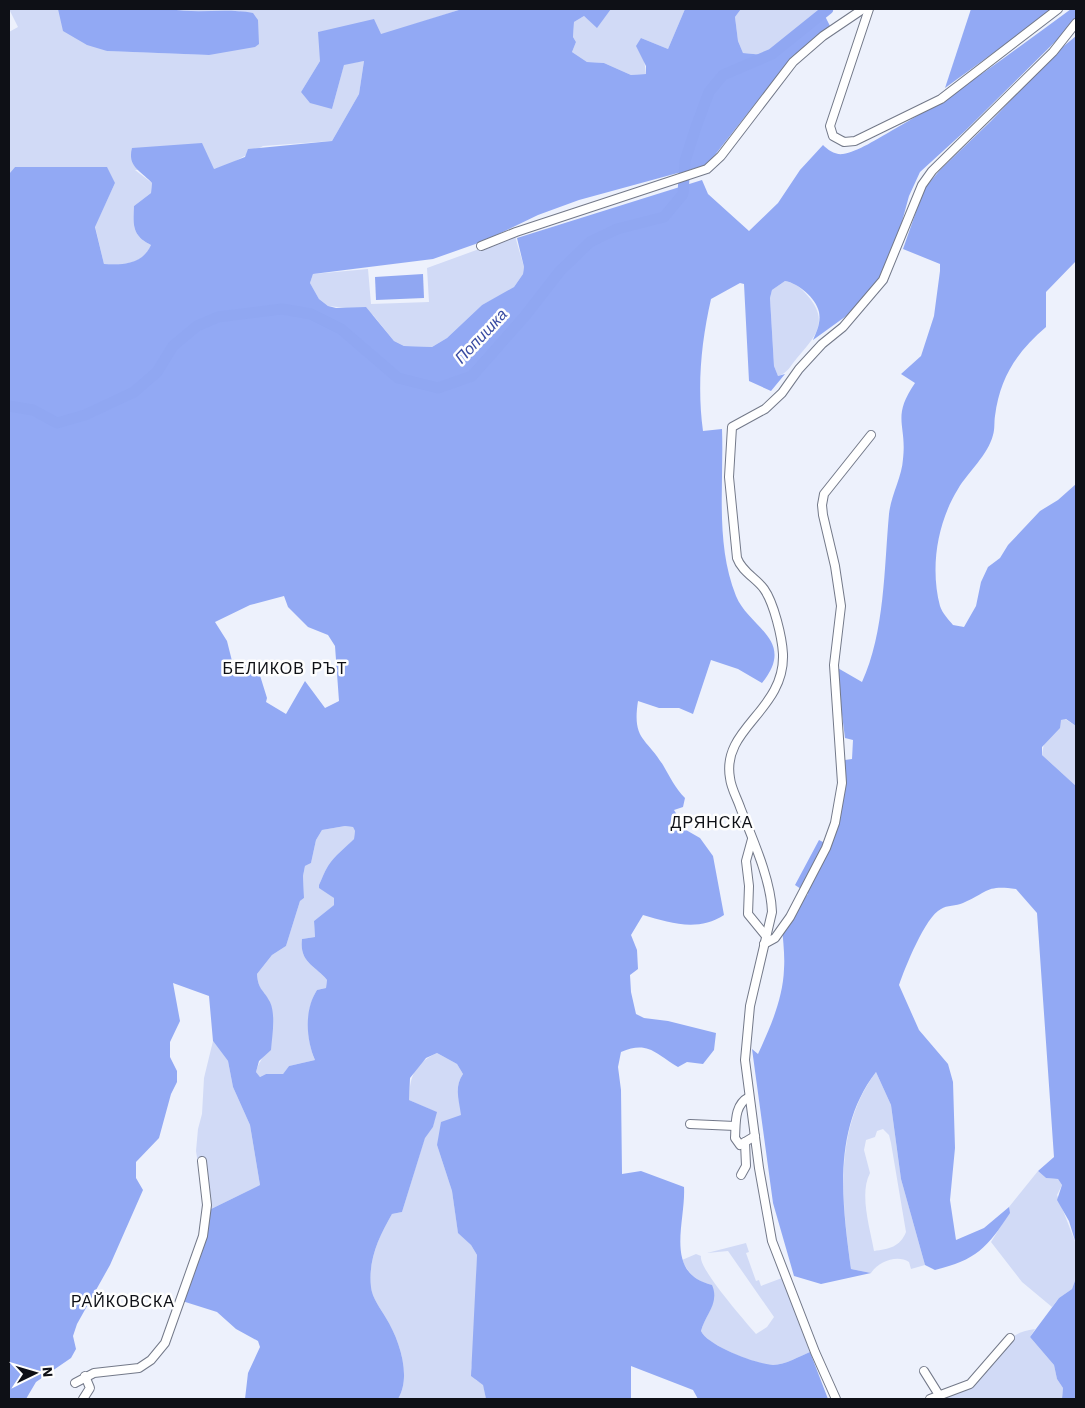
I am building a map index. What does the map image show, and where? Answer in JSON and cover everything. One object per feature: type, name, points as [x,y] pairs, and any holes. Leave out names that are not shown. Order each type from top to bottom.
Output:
[{"type":"street","points":[[481,246],[516,232],[682,179],[712,166],[793,62],[822,36],[863,9]]},
{"type":"street","points":[[869,9],[830,126],[833,136],[844,142],[855,141],[941,99],[1058,9]]},
{"type":"street","points":[[836,1399],[831,1383],[814,1352],[767,1224],[745,1060],[747,1034],[772,901],[730,779],[729,763],[731,751],[740,734],[760,714],[771,698],[780,678],[783,655],[778,623],[766,593],[739,564],[737,558],[729,478],[732,427],[765,409],[782,393],[799,369],[868,299],[883,280],[922,185],[927,178],[1053,52],[1076,23]]},
{"type":"street","points":[[764,944],[775,938],[790,917],[826,848],[835,823],[842,783],[834,665],[841,606],[822,505],[824,494],[871,435]]},
{"type":"street","points":[[752,839],[746,861],[749,886],[748,914],[766,936]]},
{"type":"street","points":[[749,1097],[742,1101],[738,1109],[735,1126],[736,1142],[740,1145],[754,1136]]},
{"type":"street","points":[[690,1124],[735,1126]]},
{"type":"street","points":[[741,1175],[746,1166],[745,1142]]},
{"type":"street","points":[[75,1383],[85,1376],[139,1368],[152,1360],[165,1343],[203,1236],[207,1205],[202,1161]]},
{"type":"street","points":[[930,1399],[970,1384],[1010,1338]]},
{"type":"street","points":[[924,1370],[939,1395]]},
{"type":"street","points":[[83,1399],[90,1388],[85,1376]]},
{"type":"shaded area","points":[[9,9],[58,9],[107,51],[209,55],[240,11],[183,12],[169,9],[462,9],[381,35],[320,42],[320,61],[301,92],[332,109],[344,64],[364,61],[359,94],[332,141],[263,146],[230,164],[214,169],[135,170],[152,183],[151,193],[134,206],[134,224],[137,234],[151,245],[143,257],[138,260],[125,264],[104,264],[95,226],[115,183],[15,167],[9,174],[9,32],[18,27]]},
{"type":"shaded area","points":[[58,9],[169,9],[253,13],[258,20],[259,44],[255,47],[209,55],[107,51],[87,45],[63,31]]},
{"type":"shaded area","points":[[462,9],[611,9],[597,28],[584,16],[574,22],[573,37],[576,42],[572,52],[587,62],[604,63],[631,75],[646,74],[646,66],[636,46],[641,38],[668,49],[685,9],[741,9],[735,17],[738,41],[743,53],[765,55],[823,12],[830,26],[791,58],[707,165],[579,200],[538,215],[484,241],[433,259],[313,274],[310,283],[319,299],[328,306],[336,308],[366,307],[394,341],[404,346],[432,347],[447,338],[482,305],[514,287],[523,274],[524,267],[517,238],[702,180],[708,194],[749,231],[778,203],[800,170],[823,145],[837,154],[855,151],[938,103],[1071,9],[1076,9],[1076,20],[1069,28],[965,131],[920,172],[909,196],[891,262],[878,293],[813,340],[818,326],[819,312],[806,292],[785,281],[772,290],[770,298],[774,366],[778,376],[785,374],[771,391],[749,381],[744,284],[740,283],[711,299],[701,365],[700,398],[703,431],[722,429],[722,514],[725,555],[729,576],[736,596],[742,607],[767,635],[773,645],[775,656],[771,668],[762,683],[738,669],[711,660],[693,714],[679,708],[659,708],[638,701],[637,724],[639,731],[685,798],[683,807],[674,810],[686,830],[700,838],[713,856],[724,915],[714,920],[694,925],[663,921],[643,915],[631,935],[637,950],[638,969],[630,975],[631,992],[636,1014],[644,1018],[668,1021],[716,1033],[714,1050],[703,1064],[687,1062],[678,1067],[657,1053],[645,1048],[638,1047],[621,1052],[618,1067],[621,1090],[622,1174],[641,1171],[684,1187],[680,1245],[682,1258],[687,1270],[697,1279],[712,1285],[714,1291],[713,1303],[701,1331],[705,1337],[733,1353],[765,1364],[778,1365],[810,1352],[828,1399],[698,1399],[693,1390],[631,1366],[631,1399],[486,1399],[483,1385],[471,1376],[477,1255],[471,1245],[458,1233],[452,1191],[437,1145],[441,1122],[461,1115],[458,1089],[463,1074],[457,1064],[437,1053],[426,1058],[410,1078],[409,1100],[437,1112],[433,1127],[425,1138],[402,1212],[392,1214],[379,1240],[371,1267],[373,1295],[391,1327],[402,1358],[404,1380],[398,1399],[245,1399],[248,1373],[260,1347],[258,1341],[236,1329],[217,1312],[179,1300],[191,1281],[205,1212],[260,1185],[250,1125],[233,1087],[228,1061],[213,1041],[209,996],[173,983],[180,1021],[170,1042],[170,1057],[177,1071],[177,1082],[171,1094],[159,1138],[136,1162],[136,1178],[143,1190],[110,1265],[77,1324],[73,1336],[76,1349],[71,1358],[36,1382],[26,1399],[9,1399],[9,174],[15,167],[107,167],[115,183],[95,227],[104,264],[124,264],[137,260],[147,252],[151,245],[137,234],[134,224],[134,206],[151,193],[152,183],[133,164],[131,160],[132,148],[202,143],[214,169],[245,157],[248,149],[332,141],[359,94],[364,61],[344,65],[332,109],[310,103],[301,92],[320,61],[318,32],[374,19],[381,34]],"holes":[[[284,596],[288,607],[308,627],[328,635],[335,646],[339,701],[325,708],[305,681],[286,714],[266,702],[267,698],[258,669],[232,661],[227,641],[215,622],[250,605]],[[345,826],[353,827],[355,831],[354,839],[331,862],[319,885],[319,888],[334,898],[334,905],[314,921],[315,937],[302,939],[303,954],[306,959],[327,980],[326,988],[317,990],[308,1015],[308,1034],[315,1060],[289,1066],[283,1074],[266,1074],[260,1077],[256,1072],[259,1061],[271,1050],[273,1019],[272,1007],[260,987],[257,974],[272,955],[286,946],[300,901],[304,898],[303,876],[305,866],[311,863],[316,840],[322,830]]]},
{"type":"shaded area","points":[[611,9],[685,9],[668,49],[641,38],[646,74],[631,75],[604,63],[587,62],[572,52],[576,42],[573,37],[574,22],[584,16],[597,27]]},
{"type":"shaded area","points":[[741,9],[824,9],[823,12],[765,55],[743,53],[738,41],[735,17]]},
{"type":"shaded area","points":[[971,9],[1054,9],[945,88]]},
{"type":"shaded area","points":[[1076,36],[1076,261],[1046,292],[1046,327],[1018,356],[1006,377],[997,402],[994,433],[987,449],[958,489],[945,516],[937,546],[936,576],[937,591],[942,611],[953,625],[964,627],[976,606],[981,582],[988,567],[1000,558],[1008,545],[1040,511],[1058,500],[1076,484],[1076,726],[1066,719],[1061,720],[1060,728],[1042,747],[1042,755],[1076,786],[1076,1244],[1069,1221],[1057,1200],[1062,1185],[1058,1179],[1046,1178],[1038,1171],[1054,1157],[1037,913],[1016,889],[998,888],[988,890],[963,903],[943,908],[935,914],[922,932],[899,985],[919,1030],[948,1064],[953,1082],[955,1148],[950,1200],[956,1240],[984,1228],[1009,1207],[1010,1213],[987,1244],[971,1257],[935,1270],[925,1265],[901,1179],[891,1105],[876,1072],[862,1094],[852,1118],[846,1142],[843,1193],[851,1269],[871,1273],[821,1284],[794,1276],[773,1203],[752,1049],[758,1054],[771,1024],[781,991],[784,964],[782,926],[808,894],[807,885],[801,889],[795,885],[819,840],[823,842],[832,841],[845,760],[852,759],[853,740],[845,738],[836,667],[862,682],[870,663],[879,621],[889,514],[901,473],[903,459],[902,413],[908,395],[915,383],[901,374],[921,356],[934,316],[940,271],[940,264],[903,249],[924,189],[940,170],[991,121],[1059,50]]},
{"type":"shaded area","points":[[515,236],[524,267],[523,274],[514,287],[482,305],[447,338],[432,347],[404,346],[394,341],[373,315],[346,308],[328,306],[319,299],[310,283],[313,274],[368,269],[371,304],[429,302],[427,268]]},
{"type":"shaded area","points":[[423,274],[424,298],[376,300],[375,277]]},
{"type":"shaded area","points":[[785,281],[797,286],[807,295],[814,304],[819,321],[818,328],[810,343],[787,371],[778,376],[774,366],[770,298],[772,290]]},
{"type":"shaded area","points":[[1065,719],[1076,726],[1076,786],[1042,755],[1044,743],[1061,720]]},
{"type":"shaded area","points":[[345,826],[353,827],[355,831],[354,839],[331,862],[319,885],[334,898],[334,905],[314,921],[315,937],[302,939],[303,954],[306,959],[327,980],[326,988],[317,990],[310,1006],[308,1025],[310,1043],[315,1060],[289,1066],[283,1074],[266,1074],[260,1077],[256,1072],[267,1045],[271,1009],[269,1001],[259,985],[257,974],[272,955],[286,946],[300,901],[304,898],[303,876],[305,866],[311,863],[316,840],[322,830]]},
{"type":"shaded area","points":[[213,1041],[228,1061],[233,1087],[250,1125],[260,1185],[205,1212],[196,1151],[198,1129],[202,1114],[204,1078]]},
{"type":"shaded area","points":[[437,1053],[457,1064],[463,1074],[458,1089],[462,1115],[437,1145],[452,1191],[458,1232],[471,1245],[477,1255],[474,1351],[471,1369],[476,1380],[483,1384],[486,1399],[398,1399],[404,1380],[402,1358],[395,1336],[375,1299],[371,1287],[371,1267],[376,1249],[392,1214],[402,1212],[425,1137],[433,1127],[436,1112],[409,1100],[410,1084],[418,1067],[429,1057]]},
{"type":"shaded area","points":[[876,1072],[891,1105],[901,1179],[925,1265],[911,1269],[909,1262],[894,1259],[878,1266],[871,1273],[851,1269],[845,1218],[844,1167],[847,1142],[862,1094]],"holes":[[[883,1129],[889,1135],[906,1232],[897,1244],[874,1251],[865,1201],[865,1191],[870,1173],[864,1150],[866,1140],[875,1137],[877,1131]]]},
{"type":"shaded area","points":[[1038,1171],[1046,1178],[1058,1179],[1062,1185],[1057,1195],[1076,1244],[1076,1278],[1072,1289],[1059,1298],[1052,1307],[1022,1282],[991,1242],[1009,1213],[1009,1207]]},
{"type":"shaded area","points":[[746,1243],[749,1252],[746,1253],[756,1281],[759,1280],[761,1286],[782,1278],[810,1352],[782,1364],[766,1364],[734,1354],[713,1343],[701,1331],[714,1297],[711,1285],[694,1276],[682,1260],[696,1254],[701,1256],[702,1262],[714,1283],[756,1334],[767,1327],[774,1317],[728,1251],[707,1253]]},
{"type":"shaded area","points":[[1076,1278],[1076,1399],[1062,1399],[1063,1388],[1057,1379],[1054,1365],[1030,1337],[1059,1298],[1072,1289]]},
{"type":"shaded area","points":[[1035,1329],[1030,1337],[1054,1365],[1057,1379],[1063,1388],[1062,1399],[937,1399],[974,1383],[986,1372],[1001,1349],[1013,1336]]},
{"type":"waterway","name":"Попишка","points":[[9,406],[33,410],[57,423],[85,415],[134,392],[157,372],[173,346],[197,326],[218,317],[282,309],[311,314],[341,329],[398,378],[438,388],[472,376],[525,316],[560,271],[590,242],[617,229],[664,217],[683,194],[685,161],[696,127],[709,92],[723,75],[772,54],[828,9]]},
{"type":"district","name":"БЕЛИКОВ РЪТ","points":[[285,668]]},
{"type":"district","name":"ДРЯНСКА","points":[[712,822]]},
{"type":"district","name":"РАЙКОВСКА","points":[[123,1301]]}]
